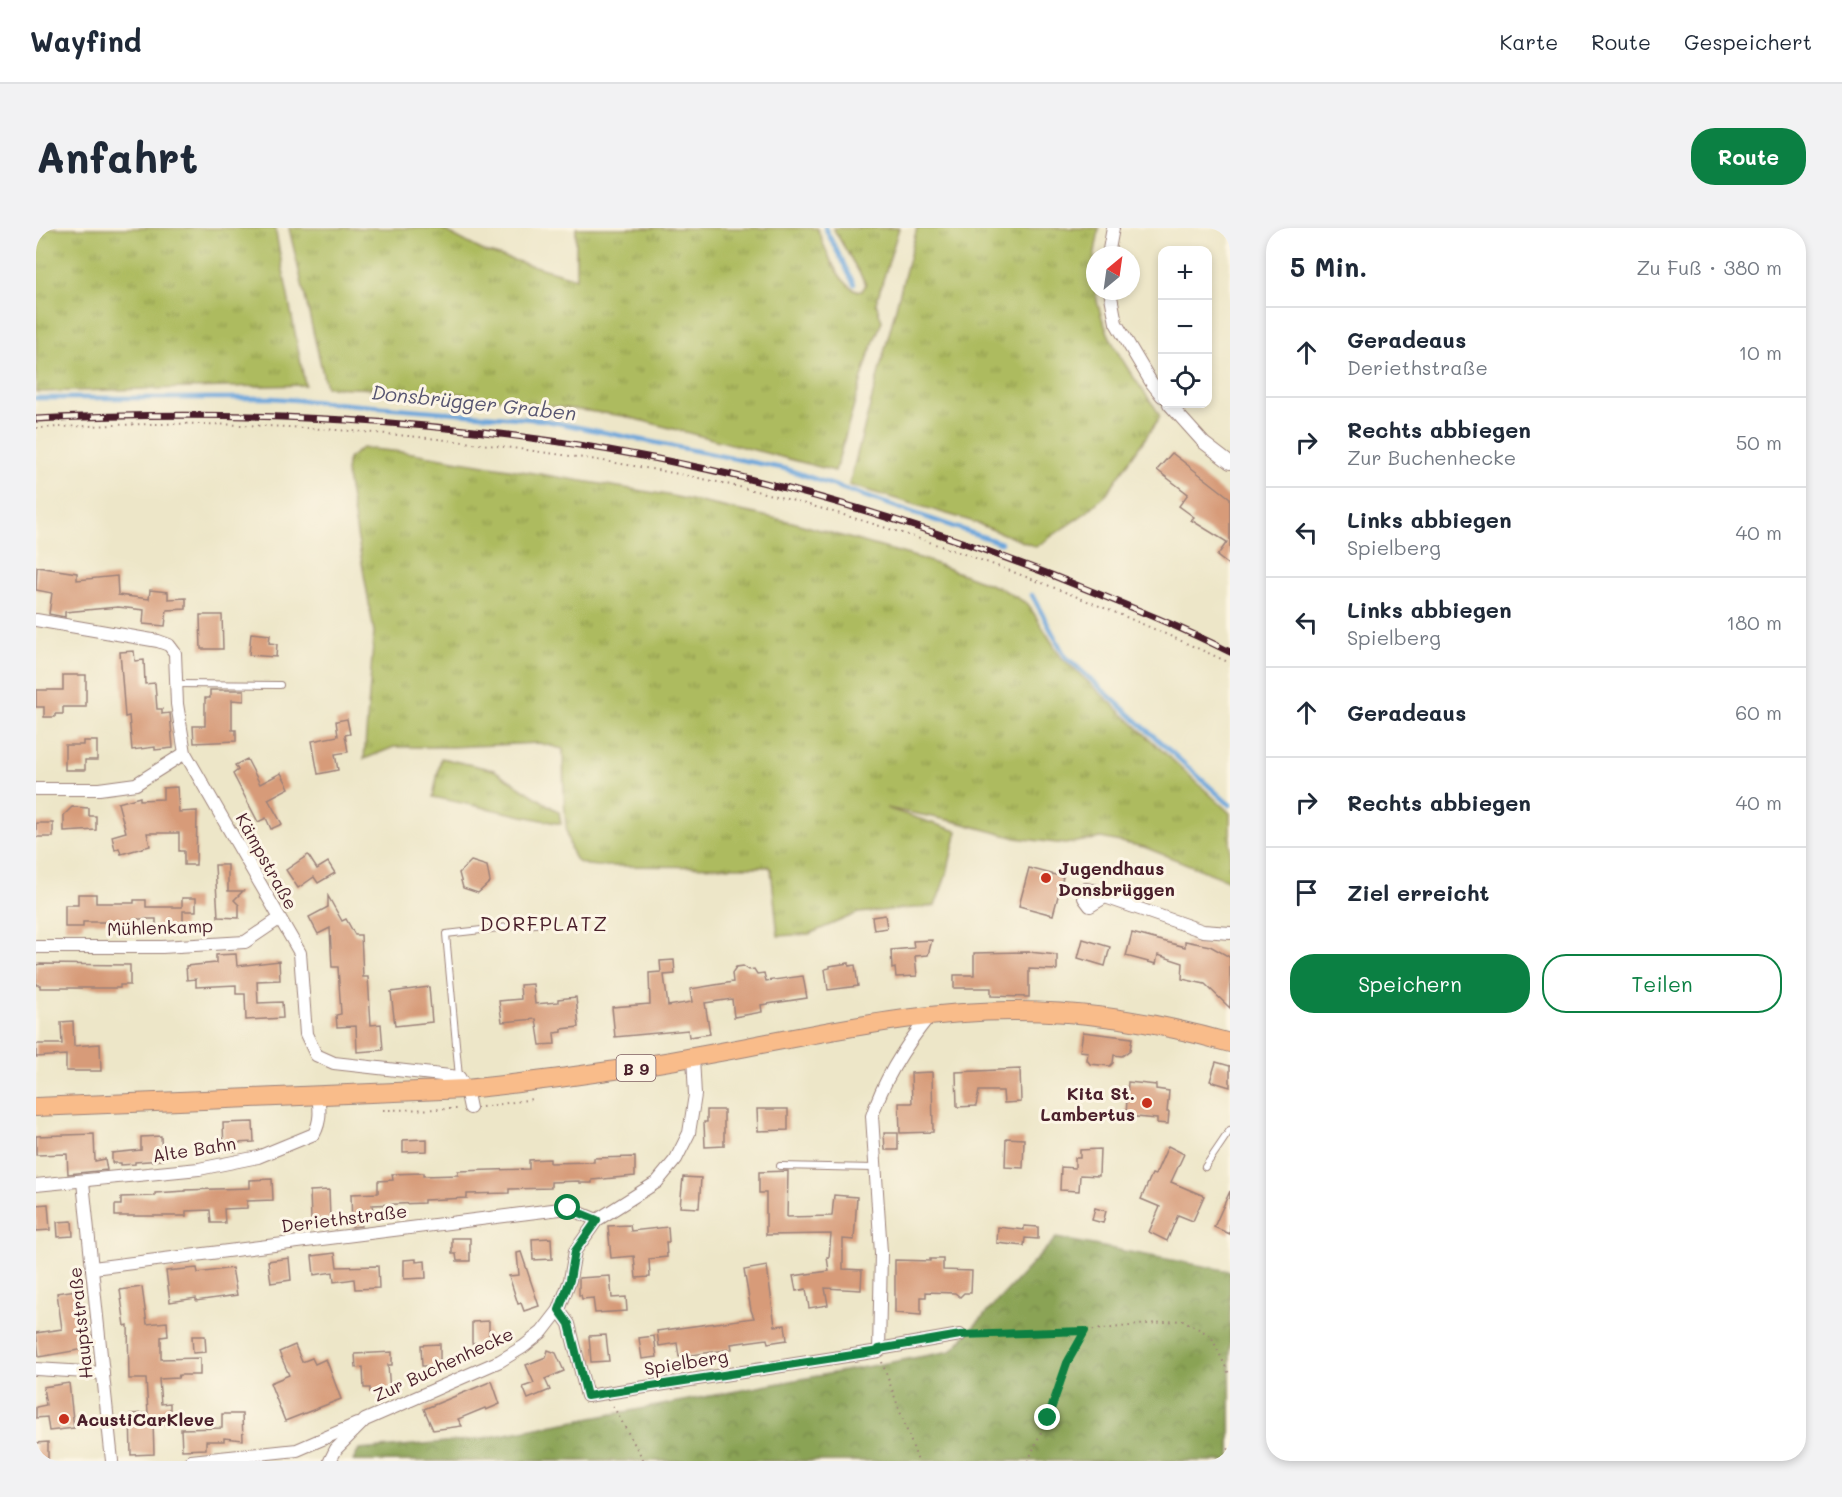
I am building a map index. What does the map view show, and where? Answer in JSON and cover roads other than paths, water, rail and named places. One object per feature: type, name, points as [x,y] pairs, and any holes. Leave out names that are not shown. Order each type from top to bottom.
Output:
[{"type":"main road","name":"B 9","points":[[36,1107],[318,1095],[626,1070],[930,1015],[1014,1011],[1067,1013],[1133,1020],[1184,1030],[1230,1043]]},
{"type":"street","points":[[1110,246],[1113,228]]},
{"type":"street","points":[[1112,300],[1116,323],[1158,391]]},
{"type":"street","points":[[1172,408],[1204,443],[1230,463]]},
{"type":"street","name":"Kämpstraße","points":[[36,620],[158,640],[169,645],[175,654],[177,704],[186,753],[300,953],[306,1034],[316,1055],[334,1063],[462,1083]]},
{"type":"street","points":[[36,789],[99,789],[136,784],[186,753]]},
{"type":"street","points":[[1105,897],[1203,931],[1230,933]]},
{"type":"street","name":"Mühlenkamp","points":[[36,947],[162,947],[245,942],[279,919]]},
{"type":"street","points":[[879,1350],[881,1253],[872,1116],[890,1071],[930,1015]]},
{"type":"street","name":"Zur Buchenhecke","points":[[330,1461],[336,1449],[365,1420],[500,1360],[523,1347],[542,1332],[559,1310],[570,1280],[575,1251],[597,1220],[657,1182],[676,1159],[688,1133],[695,1095],[693,1058]]},
{"type":"street","points":[[462,1083],[470,1108]]},
{"type":"street","name":"Alte Bahn","points":[[36,1185],[199,1169],[258,1156],[314,1134],[318,1126],[320,1111],[318,1095]]},
{"type":"street","name":"Hauptstraße","points":[[83,1182],[112,1461]]},
{"type":"street","name":"Deriethstraße","points":[[93,1268],[568,1208],[597,1220]]},
{"type":"street","name":"Spielberg","points":[[559,1310],[569,1324],[587,1396],[960,1335]]},
{"type":"street","points":[[36,1369],[104,1373]]},
{"type":"street","points":[[191,1461],[297,1450],[365,1420]]},
{"type":"lane","points":[[176,684],[280,685]]},
{"type":"lane","points":[[462,1083],[446,934],[544,923]]},
{"type":"lane","points":[[1204,1167],[1230,1130]]},
{"type":"lane","points":[[780,1166],[874,1168]]},
{"type":"waterway","points":[[825,228],[854,284]]},
{"type":"waterway","name":"Donsbrügger Graben","points":[[36,398],[272,398],[543,420],[786,469],[1001,543]]},
{"type":"waterway","name":"Donsbrügger Graben","points":[[1032,595],[1065,656],[1230,805]]},
{"type":"railway","points":[[36,419],[204,415],[372,422],[541,439],[706,469],[794,490],[969,544],[1054,576],[1230,652]]},
{"type":"place","name":"Jugendhaus Donsbrüggen","points":[[1046,878]]},
{"type":"place","name":"Kita St. Lambertus","points":[[1147,1103]]},
{"type":"place","name":"AcustiCarKleve","points":[[64,1419]]},
{"type":"district","name":"DORFPLATZ","points":[[544,923]]}]
